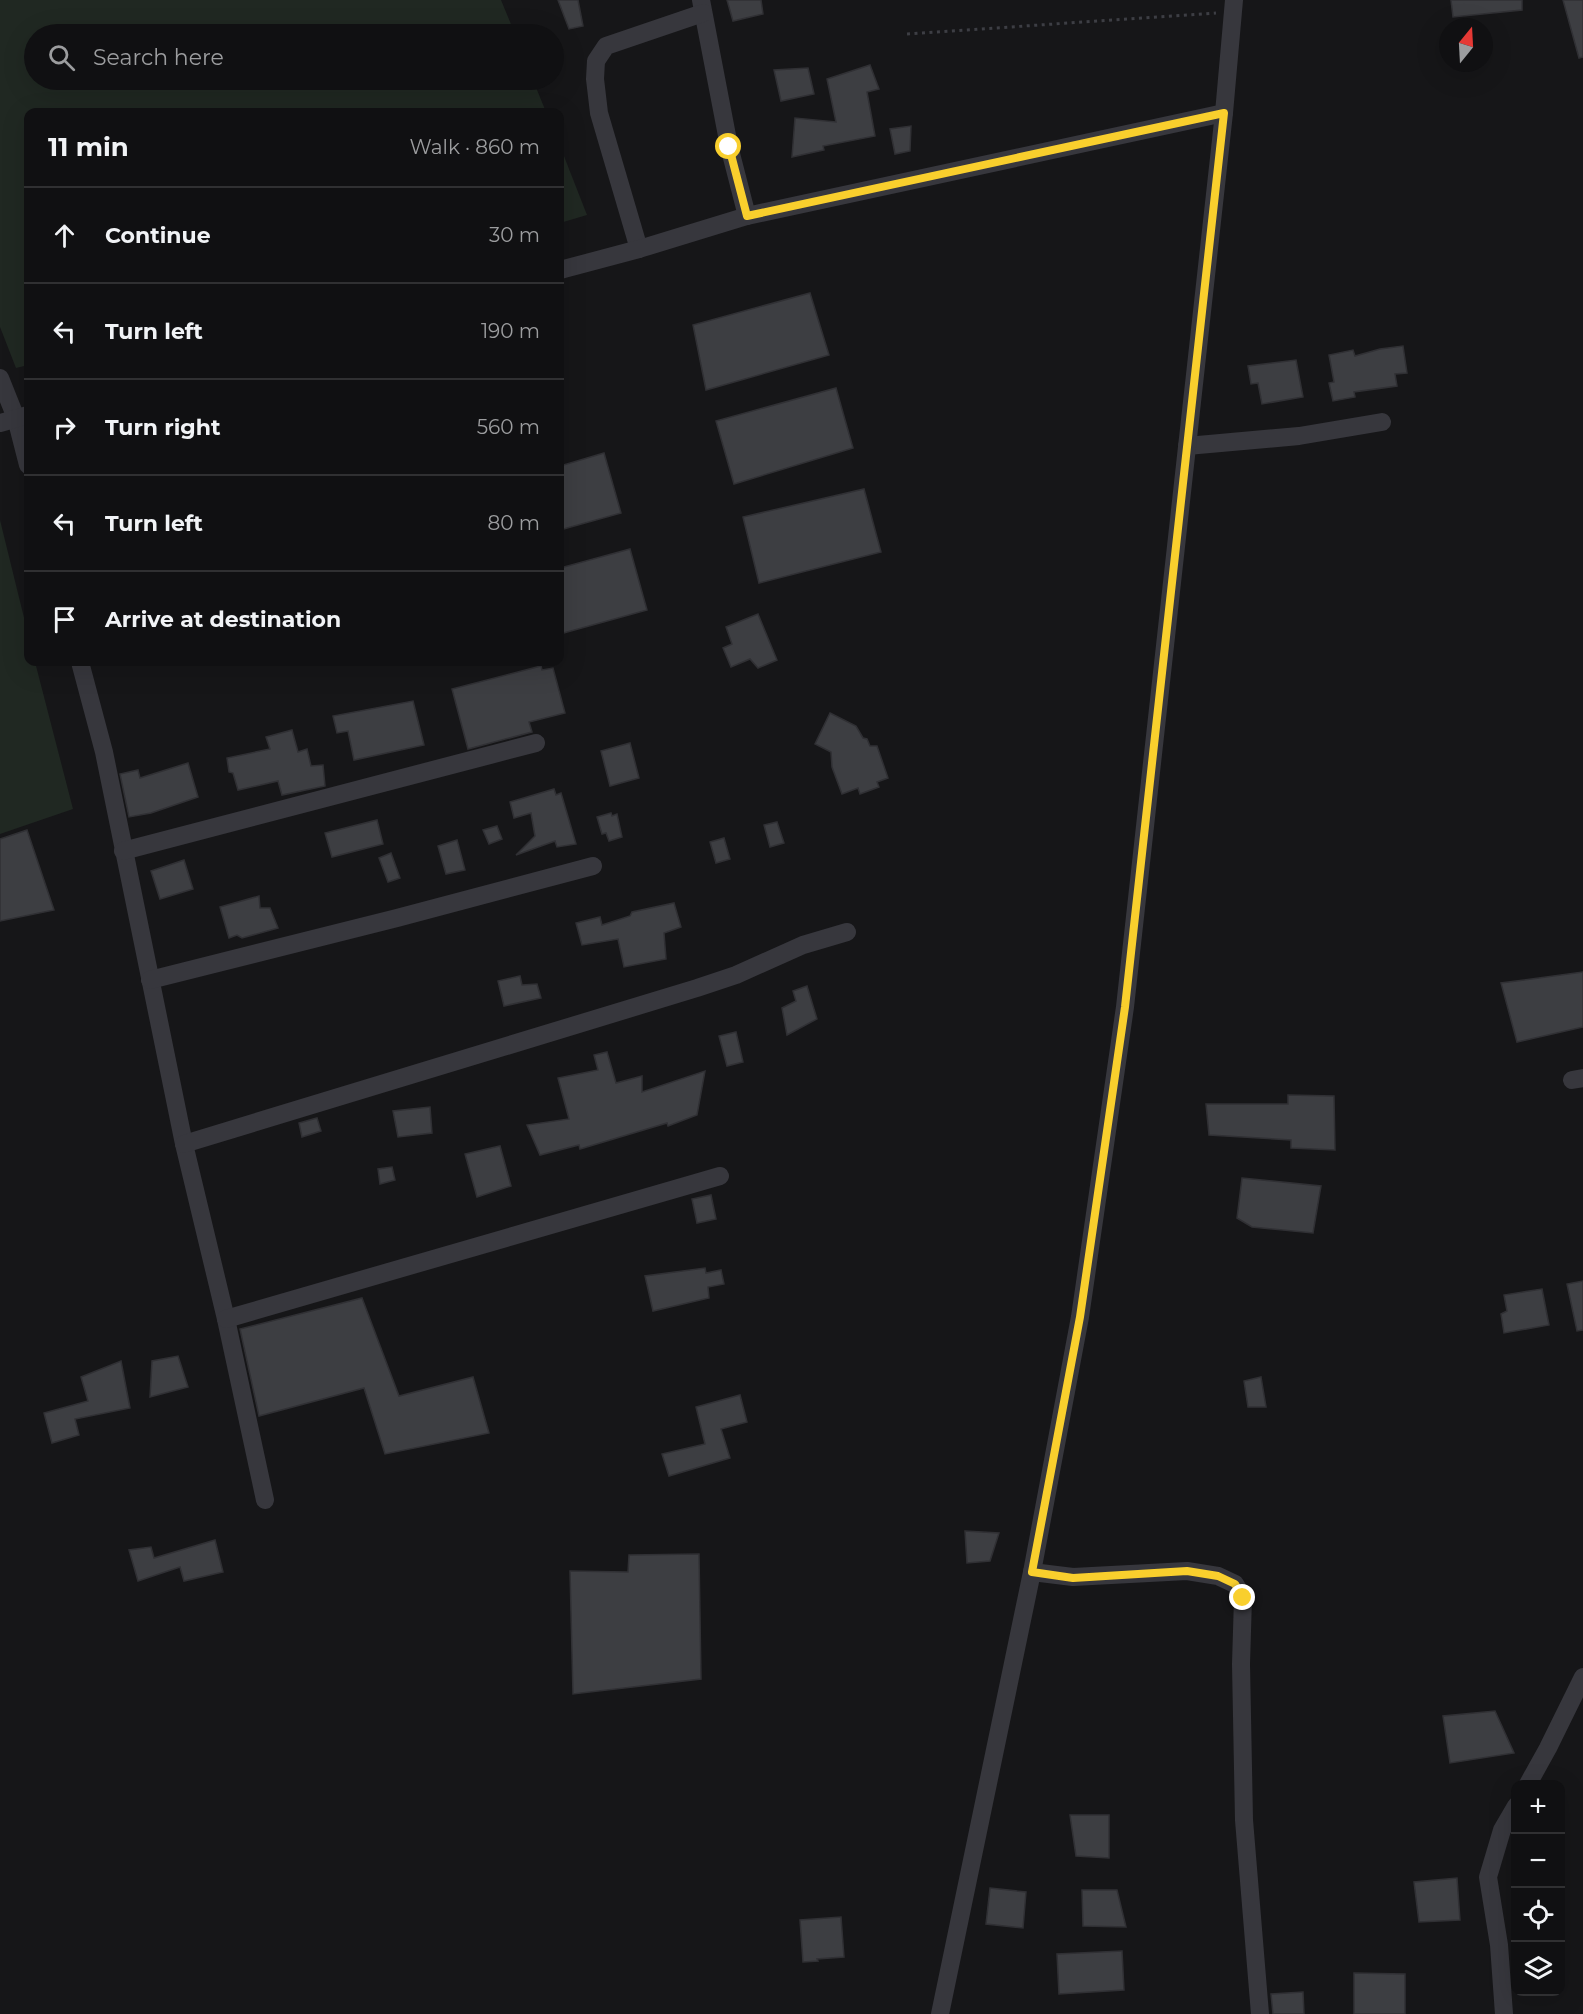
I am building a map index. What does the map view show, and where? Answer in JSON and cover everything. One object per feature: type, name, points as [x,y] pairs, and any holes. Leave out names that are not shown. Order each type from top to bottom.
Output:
[{"type":"street","points":[[940,2014],[1032,1572],[1080,1317],[1125,1007],[1234,6]]},
{"type":"street","points":[[639,249],[599,113],[595,79],[596,61],[606,46],[702,7],[729,147],[747,216]]},
{"type":"street","points":[[564,269],[747,216],[1224,113]]},
{"type":"street","points":[[0,378],[24,451]]},
{"type":"street","points":[[1187,446],[1299,436],[1382,422]]},
{"type":"street","points":[[81,666],[104,752],[184,1144],[226,1319],[265,1500]]},
{"type":"street","points":[[123,851],[536,743]]},
{"type":"street","points":[[150,980],[593,866]]},
{"type":"street","points":[[184,1144],[736,975],[803,945],[847,932]]},
{"type":"street","points":[[226,1319],[720,1176]]},
{"type":"street","points":[[1032,1572],[1073,1578],[1187,1571],[1218,1576],[1235,1584],[1243,1598],[1241,1664],[1244,1820],[1260,2014]]},
{"type":"street","points":[[1531,1780],[1583,1677]]},
{"type":"street","points":[[1504,2014],[1499,1945],[1488,1877],[1502,1830],[1511,1813]]},
{"type":"path","points":[[907,34],[1234,6]]},
{"type":"shaded area","points":[[0,0],[501,0],[511,24],[24,24],[24,90],[537,90],[544,108],[24,108],[24,366],[16,368],[0,327]]},
{"type":"shaded area","points":[[564,156],[587,215],[564,222]]},
{"type":"shaded area","points":[[0,520],[24,618],[24,666],[36,666],[73,809],[0,834]]},
{"type":"building","points":[[558,0],[578,0],[583,26],[569,29]]},
{"type":"building","points":[[727,0],[761,0],[763,14],[733,21]]},
{"type":"building","points":[[1451,0],[1522,0],[1522,10],[1453,17]]},
{"type":"building","points":[[1563,0],[1583,0],[1583,57],[1579,58]]},
{"type":"building","points":[[870,65],[879,89],[867,92],[875,136],[823,146],[824,150],[792,157],[795,118],[836,122],[827,79]]},
{"type":"building","points":[[808,68],[814,94],[781,101],[774,70]]},
{"type":"building","points":[[911,126],[910,151],[895,154],[890,129]]},
{"type":"building","points":[[810,293],[829,355],[706,390],[693,325]]},
{"type":"building","points":[[1403,346],[1407,373],[1395,374],[1397,386],[1354,392],[1355,397],[1333,401],[1329,383],[1334,382],[1329,355],[1353,350],[1355,356]]},
{"type":"building","points":[[1296,360],[1303,397],[1262,404],[1258,383],[1251,384],[1248,366]]},
{"type":"building","points":[[836,388],[853,448],[734,484],[716,421]]},
{"type":"building","points":[[604,453],[621,513],[564,529],[564,465]]},
{"type":"building","points":[[864,489],[881,552],[759,583],[743,517]]},
{"type":"building","points":[[630,549],[647,610],[564,633],[564,567]]},
{"type":"building","points":[[758,614],[777,660],[758,668],[750,659],[731,667],[723,648],[732,644],[726,627]]},
{"type":"building","points":[[541,666],[542,670],[553,668],[565,713],[529,722],[532,732],[468,749],[452,689]]},
{"type":"building","points":[[413,701],[424,745],[354,760],[348,731],[337,733],[333,716]]},
{"type":"building","points":[[830,713],[856,726],[870,746],[877,746],[888,778],[877,782],[879,787],[860,794],[858,788],[842,794],[832,767],[831,752],[815,744]]},
{"type":"building","points":[[292,730],[298,752],[307,749],[311,766],[323,765],[325,786],[282,795],[278,781],[238,790],[233,773],[229,772],[227,758],[270,749],[266,737]]},
{"type":"building","points":[[630,743],[639,778],[610,786],[601,751]]},
{"type":"building","points":[[188,763],[198,797],[151,813],[129,817],[120,774],[138,770],[140,778]]},
{"type":"building","points":[[554,789],[556,795],[561,793],[576,844],[557,847],[555,841],[516,855],[535,836],[531,813],[514,818],[510,802]]},
{"type":"building","points":[[611,813],[612,816],[617,814],[622,837],[609,841],[606,833],[602,834],[597,817]]},
{"type":"building","points":[[377,820],[383,844],[332,857],[325,833]]},
{"type":"building","points":[[777,822],[784,843],[770,847],[764,825]]},
{"type":"building","points":[[497,826],[502,839],[489,844],[483,830]]},
{"type":"building","points":[[27,830],[54,910],[0,921],[0,839]]},
{"type":"building","points":[[724,838],[730,859],[716,863],[710,842]]},
{"type":"building","points":[[457,840],[465,870],[446,874],[438,846]]},
{"type":"building","points":[[391,853],[400,878],[388,882],[379,858]]},
{"type":"building","points":[[184,860],[193,889],[160,899],[151,871]]},
{"type":"building","points":[[259,896],[260,908],[270,908],[278,928],[242,938],[237,935],[229,938],[220,907]]},
{"type":"building","points":[[674,903],[681,927],[664,933],[666,959],[624,967],[618,939],[582,945],[576,923],[600,917],[602,925],[630,916],[632,912]]},
{"type":"building","points":[[1583,972],[1583,1027],[1517,1042],[1501,983]]},
{"type":"building","points":[[520,976],[522,985],[537,984],[541,998],[504,1006],[498,981]]},
{"type":"building","points":[[807,986],[817,1019],[787,1035],[782,1008],[796,1001],[793,991]]},
{"type":"building","points":[[736,1032],[743,1062],[727,1066],[719,1036]]},
{"type":"building","points":[[607,1052],[616,1083],[642,1076],[642,1092],[705,1071],[697,1115],[668,1126],[667,1123],[580,1149],[579,1145],[540,1155],[527,1125],[569,1119],[558,1078],[598,1070],[594,1055]]},
{"type":"building","points":[[1288,1095],[1334,1096],[1335,1150],[1291,1148],[1291,1140],[1209,1135],[1206,1104],[1288,1104]]},
{"type":"building","points":[[430,1107],[432,1133],[398,1137],[393,1111]]},
{"type":"building","points":[[317,1118],[321,1131],[302,1137],[299,1123]]},
{"type":"building","points":[[500,1146],[511,1186],[477,1197],[465,1154]]},
{"type":"building","points":[[392,1167],[395,1180],[380,1184],[378,1169]]},
{"type":"building","points":[[1242,1178],[1321,1186],[1313,1233],[1252,1227],[1237,1218]]},
{"type":"building","points":[[711,1195],[716,1219],[697,1223],[692,1199]]},
{"type":"building","points":[[705,1268],[706,1273],[721,1270],[724,1284],[708,1287],[709,1298],[653,1311],[645,1276]]},
{"type":"building","points":[[1583,1281],[1583,1330],[1577,1331],[1567,1284]]},
{"type":"building","points":[[1542,1289],[1549,1325],[1504,1333],[1501,1314],[1507,1311],[1504,1295]]},
{"type":"building","points":[[362,1298],[399,1396],[473,1377],[489,1433],[385,1454],[364,1388],[259,1416],[240,1329]]},
{"type":"building","points":[[178,1356],[188,1387],[150,1397],[152,1361]]},
{"type":"building","points":[[121,1361],[130,1408],[75,1419],[79,1435],[52,1443],[44,1413],[88,1401],[81,1377]]},
{"type":"building","points":[[1261,1377],[1266,1407],[1248,1407],[1244,1381]]},
{"type":"building","points":[[740,1395],[747,1422],[721,1429],[730,1458],[669,1476],[662,1454],[705,1444],[696,1407]]},
{"type":"building","points":[[965,1531],[999,1533],[990,1561],[967,1563]]},
{"type":"building","points":[[215,1540],[223,1572],[184,1581],[180,1567],[138,1581],[129,1550],[151,1547],[154,1558]]},
{"type":"building","points":[[699,1554],[701,1679],[573,1694],[570,1571],[628,1572],[629,1555]]},
{"type":"building","points":[[1495,1711],[1514,1753],[1450,1763],[1443,1716]]},
{"type":"building","points":[[1070,1815],[1109,1815],[1109,1858],[1076,1856]]},
{"type":"building","points":[[1457,1878],[1460,1920],[1419,1922],[1414,1882]]},
{"type":"building","points":[[990,1888],[1026,1892],[1023,1928],[986,1924]]},
{"type":"building","points":[[1082,1890],[1117,1890],[1126,1927],[1083,1926]]},
{"type":"building","points":[[841,1917],[844,1957],[803,1962],[800,1920]]},
{"type":"building","points":[[1122,1951],[1124,1990],[1059,1994],[1057,1954]]},
{"type":"building","points":[[1354,1973],[1405,1974],[1405,2014],[1354,2014]]},
{"type":"building","points":[[1303,1992],[1304,2014],[1273,2014],[1271,1994]]},
{"type":"route","points":[[729,147],[747,216],[1224,113],[1125,1007],[1080,1317],[1032,1572],[1073,1578],[1187,1571],[1218,1576],[1235,1584],[1243,1598]]}]
